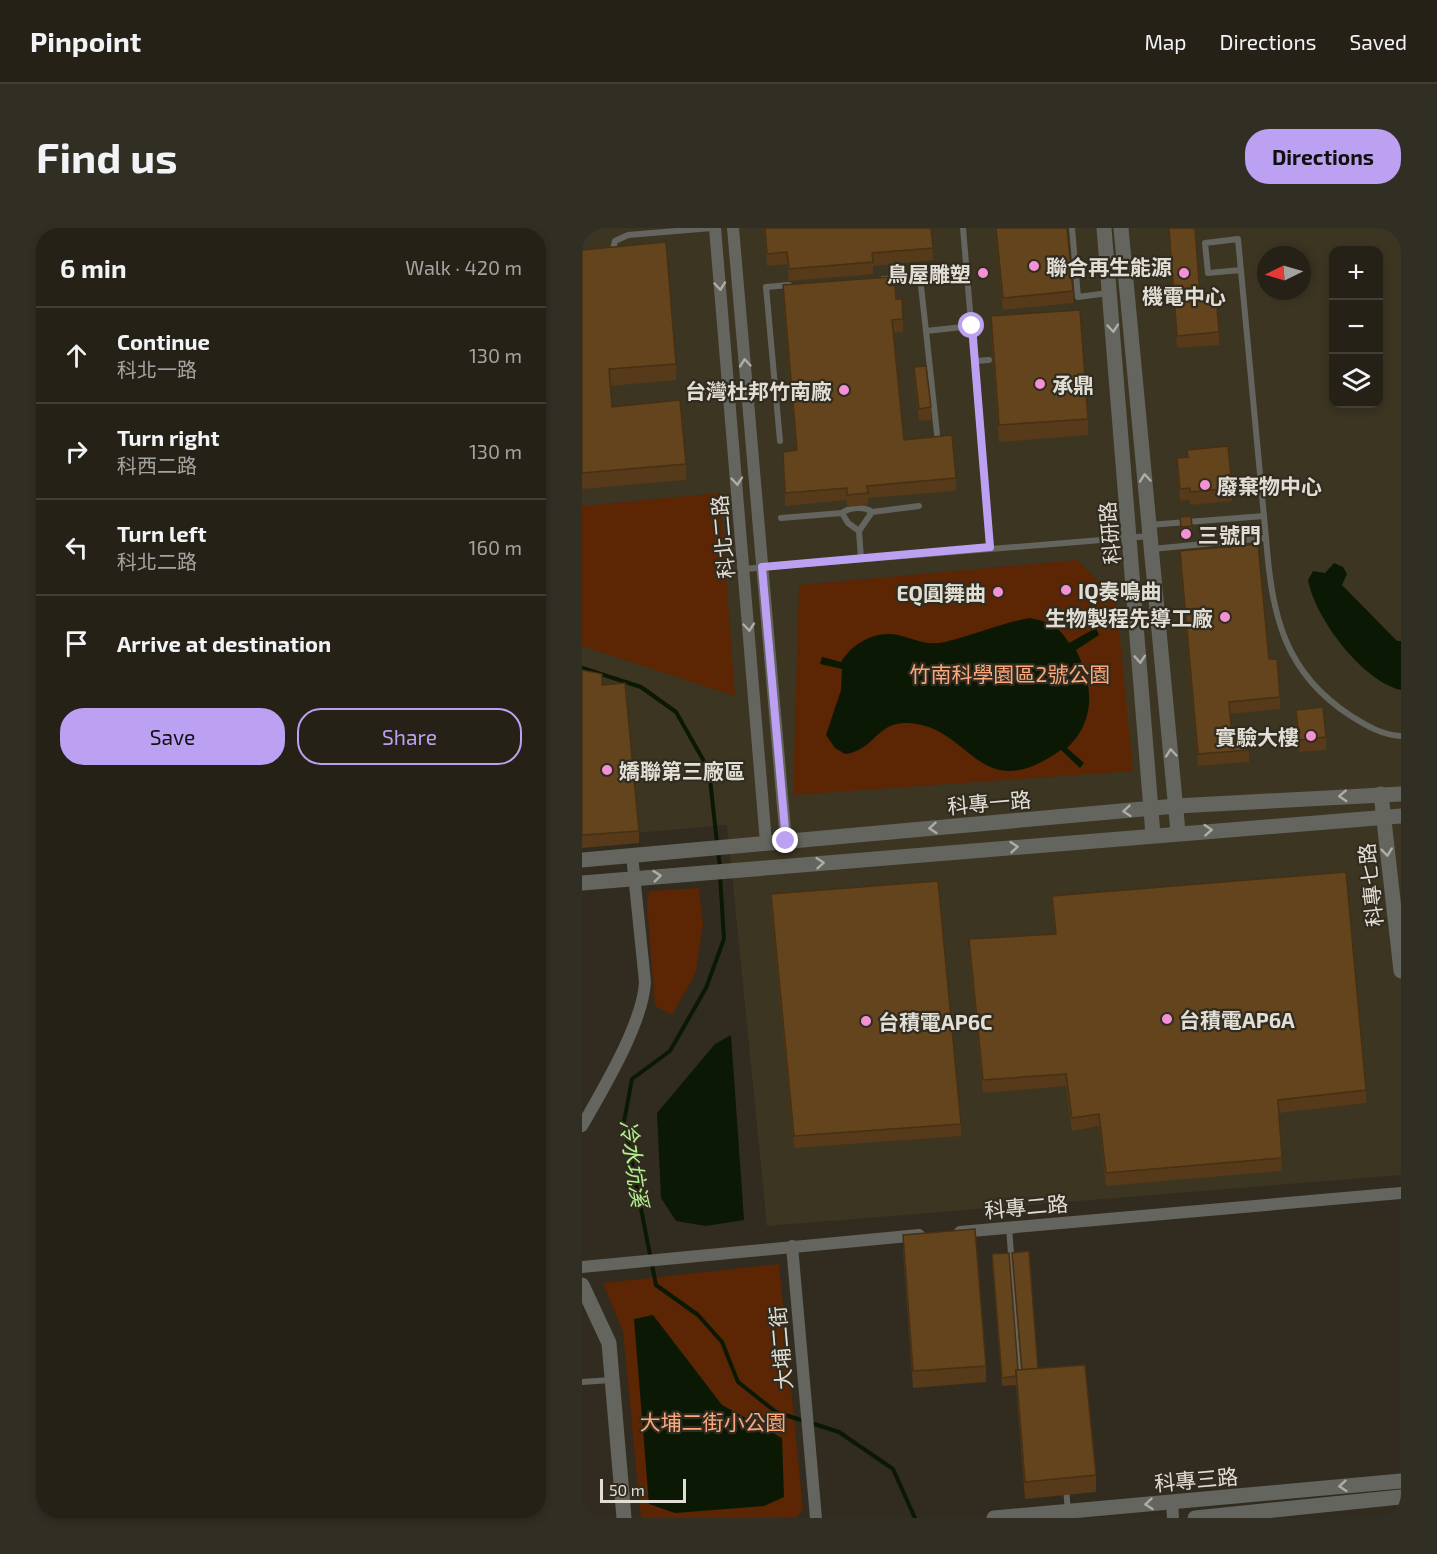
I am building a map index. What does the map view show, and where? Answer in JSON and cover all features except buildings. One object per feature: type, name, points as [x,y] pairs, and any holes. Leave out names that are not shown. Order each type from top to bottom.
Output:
[{"type":"street","name":"科北二路","points":[[714,228],[766,843]]},
{"type":"street","name":"科北二路","points":[[733,228],[786,841]]},
{"type":"street","name":"科研路","points":[[1104,228],[1131,538],[1153,835]]},
{"type":"street","name":"科研路","points":[[1121,228],[1178,832]]},
{"type":"street","name":"科專七路","points":[[1381,794],[1401,971]]},
{"type":"street","name":"科專一路","points":[[582,860],[1150,808],[1401,794]]},
{"type":"street","points":[[582,883],[1178,832],[1401,816]]},
{"type":"street","points":[[786,841],[786,866]]},
{"type":"street","points":[[766,843],[767,867]]},
{"type":"street","points":[[582,1126],[604,1089],[644,1000],[645,982],[632,855]]},
{"type":"street","name":"科專二路","points":[[582,1267],[668,1257],[1401,1193]]},
{"type":"street","name":"大埔二街","points":[[792,1246],[816,1518]]},
{"type":"street","points":[[582,1285],[609,1343],[624,1518]]},
{"type":"street","name":"科專三路","points":[[994,1518],[1401,1481]]},
{"type":"street","name":"科專三路","points":[[1195,1518],[1401,1497]]},
{"type":"street","points":[[1172,1502],[1173,1518]]},
{"type":"lane","points":[[610,264],[615,242],[628,234],[714,228]]},
{"type":"lane","points":[[963,228],[990,547]]},
{"type":"lane","points":[[1072,228],[1078,297],[1110,293]]},
{"type":"lane","points":[[1241,270],[1208,273],[1205,243],[1238,238],[1241,270],[1264,516],[1270,584],[1293,659],[1330,702],[1387,735],[1401,736]]},
{"type":"lane","points":[[873,280],[920,277],[937,434]]},
{"type":"lane","points":[[780,441],[766,287],[802,284]]},
{"type":"lane","points":[[926,331],[972,326]]},
{"type":"lane","points":[[975,362],[989,360]]},
{"type":"lane","points":[[781,518],[842,513],[848,509],[867,508],[872,512],[919,506]]},
{"type":"lane","points":[[861,558],[859,531],[872,512]]},
{"type":"lane","points":[[842,513],[848,523],[859,531]]},
{"type":"lane","points":[[744,569],[990,547],[1151,536],[1264,516]]},
{"type":"lane","points":[[1151,536],[1266,538]]},
{"type":"lane","points":[[1009,1227],[1021,1384]]},
{"type":"lane","points":[[582,1382],[612,1380]]},
{"type":"lane","points":[[1065,1478],[1068,1511]]},
{"type":"shaded area","points":[[582,228],[1401,228],[1401,1175],[767,1226],[727,825],[635,833],[582,828]]},
{"type":"shaded area","points":[[1334,563],[1343,567],[1347,574],[1342,585],[1397,641],[1401,641],[1401,690],[1386,684],[1356,661],[1342,646],[1320,612],[1308,580],[1313,571],[1325,573]]},
{"type":"shaded area","points":[[1030,618],[1053,626],[1069,643],[1096,628],[1099,635],[1076,650],[1089,689],[1088,714],[1077,737],[1067,748],[1084,763],[1080,768],[1061,750],[1033,766],[1010,771],[992,768],[976,759],[945,735],[927,726],[904,723],[887,728],[862,748],[845,754],[835,748],[826,735],[841,690],[842,669],[820,664],[822,657],[841,662],[850,650],[862,641],[884,634],[937,643]]},
{"type":"shaded area","points":[[731,1035],[744,1220],[706,1226],[676,1221],[661,1198],[657,1113],[715,1044]]},
{"type":"shaded area","points":[[653,1315],[722,1405],[782,1438],[784,1497],[764,1506],[675,1513],[649,1504],[634,1319]]},
{"type":"green space","points":[[720,493],[735,696],[582,646],[582,506]]},
{"type":"green space","name":"竹南科學園區2號公園","points":[[1077,560],[1116,599],[1133,771],[793,795],[799,585]]},
{"type":"green space","points":[[699,888],[703,924],[696,972],[672,1015],[655,1006],[647,904],[649,891]]},
{"type":"green space","name":"大埔二街小公園","points":[[779,1264],[803,1510],[796,1517],[783,1518],[641,1518],[623,1332],[603,1283]]},
{"type":"waterway","name":"冷水坑溪","points":[[582,668],[641,687],[676,712],[709,770],[717,843]]},
{"type":"waterway","name":"冷水坑溪","points":[[718,851],[720,867]]},
{"type":"waterway","name":"冷水坑溪","points":[[720,875],[724,939],[706,988],[670,1051],[632,1079],[624,1122],[656,1285],[698,1315],[722,1342],[738,1382],[776,1412],[804,1421]]},
{"type":"waterway","name":"冷水坑溪","points":[[811,1423],[839,1432],[893,1469],[915,1518]]},
{"type":"place","name":"聯合再生能源","points":[[1034,266]]},
{"type":"place","name":"鳥屋雕塑","points":[[983,273]]},
{"type":"place","name":"機電中心","points":[[1184,273]]},
{"type":"place","name":"承鼎","points":[[1040,384]]},
{"type":"place","name":"台灣杜邦竹南廠","points":[[844,390]]},
{"type":"place","name":"廢棄物中心","points":[[1205,485]]},
{"type":"place","name":"三號門","points":[[1186,534]]},
{"type":"place","name":"IQ奏鳴曲","points":[[1066,590]]},
{"type":"place","name":"EQ圓舞曲","points":[[998,592]]},
{"type":"place","name":"生物製程先導工廠","points":[[1225,617]]},
{"type":"place","name":"實驗大樓","points":[[1311,736]]},
{"type":"place","name":"嬌聯第三廠區","points":[[607,770]]},
{"type":"place","name":"台積電AP6A","points":[[1167,1019]]},
{"type":"place","name":"台積電AP6C","points":[[866,1021]]},
{"type":"route","points":[[786,841],[762,567],[990,547],[972,326]]}]
